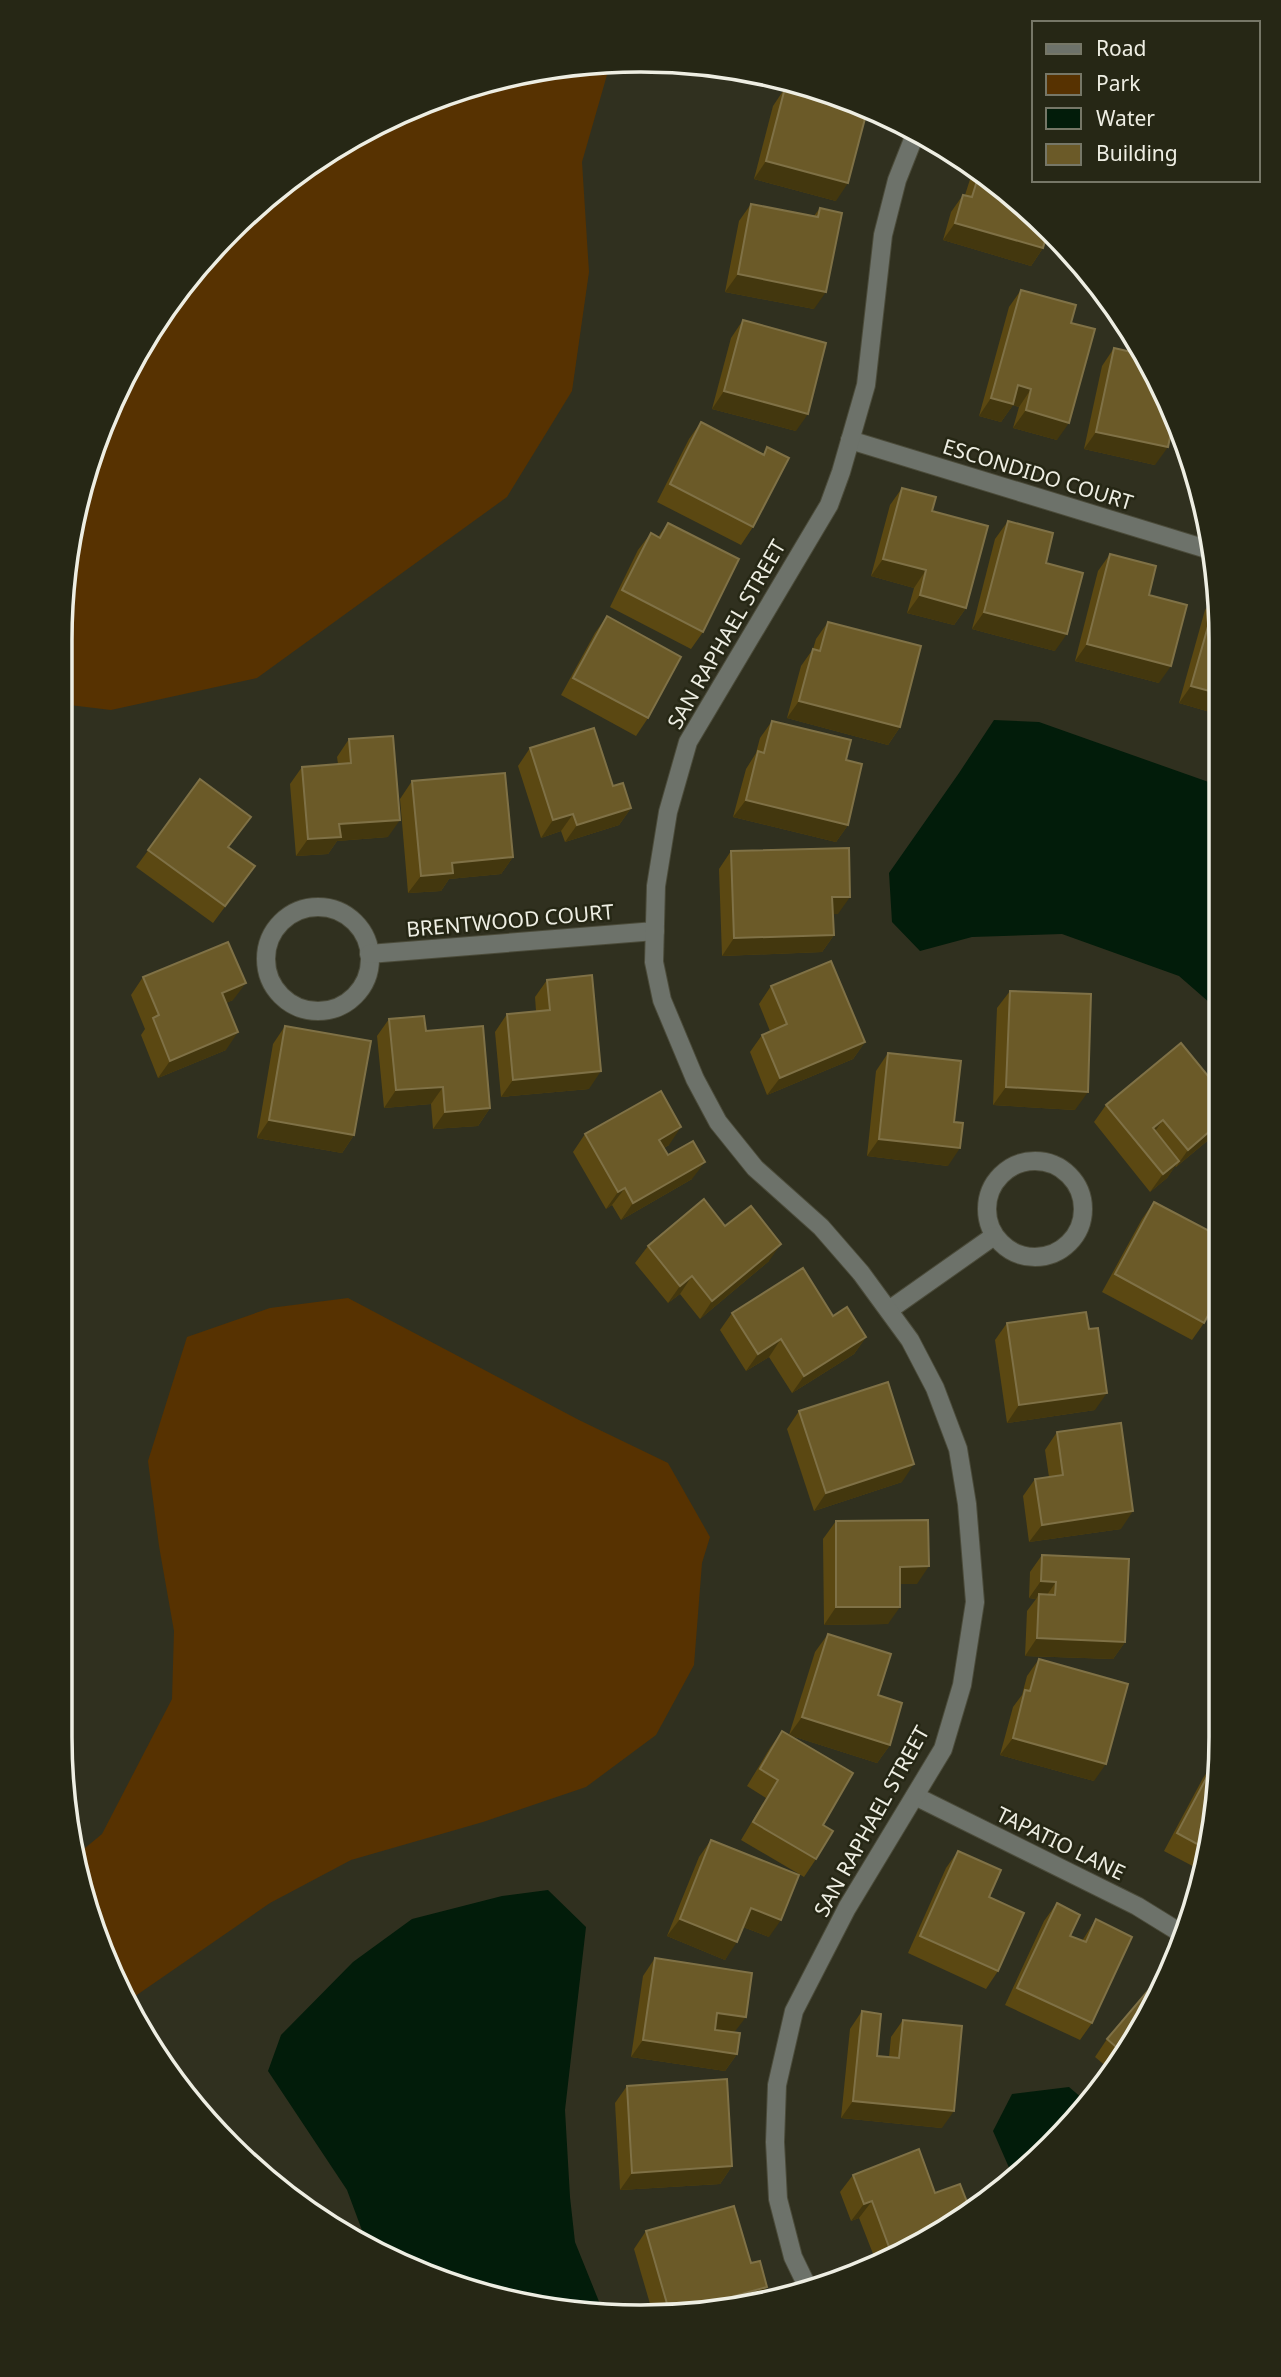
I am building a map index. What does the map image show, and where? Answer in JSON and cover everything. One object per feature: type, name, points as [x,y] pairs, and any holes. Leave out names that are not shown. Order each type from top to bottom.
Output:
[{"type":"street","name":"SAN RAPHAEL STREET","points":[[804,2281],[793,2257],[778,2199],[775,2142],[777,2085],[794,2011],[847,1908],[943,1749],[962,1685],[975,1602],[967,1504],[958,1450],[935,1388],[911,1340],[861,1273],[821,1227],[755,1168],[718,1122],[695,1079],[662,1000],[654,962],[656,886],[668,812],[688,741],[829,505],[866,386],[883,235],[897,180],[912,141]]},
{"type":"street","name":"ESCONDIDO COURT","points":[[850,440],[1201,547]]},
{"type":"street","points":[[310,907],[331,908],[348,915],[361,928],[369,945],[369,954],[370,965],[365,983],[354,998],[338,1007],[321,1011],[306,1010],[289,1002],[276,990],[268,973],[266,955],[270,939],[279,924],[293,913],[310,907]]},
{"type":"street","name":"BRENTWOOD COURT","points":[[369,954],[655,931]]},
{"type":"street","points":[[1025,1161],[1044,1161],[1060,1167],[1073,1178],[1083,1208],[1081,1225],[1072,1240],[1059,1251],[1044,1257],[1021,1256],[1006,1248],[994,1236],[987,1221],[986,1204],[996,1178],[1009,1167],[1025,1161]]},
{"type":"street","points":[[889,1310],[994,1236]]},
{"type":"street","name":"TAPATIO LANE","points":[[915,1796],[1137,1906],[1175,1930]]},
{"type":"green space","points":[[608,73],[582,162],[589,272],[572,391],[507,497],[257,678],[111,710],[72,705],[73,603],[83,530],[102,458],[130,389],[148,356],[189,294],[238,238],[294,189],[356,148],[389,130],[423,115],[493,91],[566,77]]},
{"type":"green space","points":[[348,1298],[579,1420],[668,1463],[710,1537],[702,1563],[694,1665],[656,1735],[586,1787],[483,1822],[351,1860],[270,1903],[135,1996],[102,1919],[83,1849],[102,1834],[172,1699],[174,1631],[148,1461],[187,1337],[270,1308]]},
{"type":"water","points":[[994,720],[1039,722],[1209,782],[1209,1002],[1179,976],[1062,934],[972,937],[920,951],[892,922],[889,873]]},
{"type":"water","points":[[548,1890],[586,1927],[565,2110],[575,2242],[600,2304],[493,2286],[423,2262],[363,2233],[347,2190],[268,2071],[281,2035],[353,1962],[412,1919],[502,1896]]},
{"type":"water","points":[[1069,2087],[1081,2097],[1043,2139],[1010,2169],[993,2131],[1012,2094]]},
{"type":"building","points":[[784,90],[865,118],[848,183],[766,161]]},
{"type":"building","points":[[977,182],[1043,238],[1045,240],[1043,248],[955,223],[963,195],[972,197]]},
{"type":"building","points":[[751,204],[818,217],[820,208],[842,213],[826,292],[738,274]]},
{"type":"building","points":[[1021,290],[1076,305],[1071,323],[1095,329],[1069,423],[1026,410],[1031,389],[1018,385],[1013,404],[991,398]]},
{"type":"building","points":[[743,320],[826,343],[808,414],[724,391]]},
{"type":"building","points":[[1114,348],[1130,352],[1166,423],[1171,435],[1168,447],[1096,432]]},
{"type":"building","points":[[701,422],[764,455],[767,447],[789,458],[753,527],[670,484]]},
{"type":"building","points":[[902,488],[936,497],[932,511],[988,526],[966,608],[920,595],[926,570],[883,559]]},
{"type":"building","points":[[1008,521],[1053,533],[1046,563],[1083,573],[1067,634],[984,612]]},
{"type":"building","points":[[668,523],[739,559],[703,632],[622,590],[651,533],[660,538]]},
{"type":"building","points":[[1110,554],[1156,566],[1149,595],[1187,605],[1171,666],[1087,644]]},
{"type":"building","points":[[607,616],[681,657],[648,718],[573,678]]},
{"type":"building","points":[[828,622],[921,646],[900,727],[799,701],[813,649],[820,651]]},
{"type":"building","points":[[1209,624],[1209,691],[1191,686]]},
{"type":"building","points":[[772,721],[851,740],[846,760],[862,764],[848,825],[746,800],[758,751],[764,753]]},
{"type":"building","points":[[594,728],[613,786],[623,783],[631,808],[577,825],[573,814],[553,820],[530,748]]},
{"type":"building","points":[[393,736],[400,820],[339,824],[341,837],[308,839],[302,767],[351,763],[349,739]]},
{"type":"building","points":[[505,773],[513,857],[452,863],[453,873],[421,876],[412,781]]},
{"type":"building","points":[[200,779],[251,817],[228,847],[255,866],[225,906],[148,850]]},
{"type":"building","points":[[849,848],[850,897],[832,897],[834,935],[734,938],[731,851]]},
{"type":"building","points":[[228,942],[246,983],[222,993],[238,1032],[170,1061],[153,1018],[159,1015],[143,977]]},
{"type":"building","points":[[831,961],[865,1042],[780,1078],[762,1035],[787,1024],[771,986]]},
{"type":"building","points":[[592,975],[601,1071],[513,1080],[507,1014],[550,1010],[547,980]]},
{"type":"building","points":[[1010,991],[1091,994],[1088,1092],[1006,1087]]},
{"type":"building","points":[[424,1016],[426,1031],[483,1026],[490,1108],[445,1112],[443,1087],[396,1090],[389,1019]]},
{"type":"building","points":[[285,1026],[371,1041],[354,1135],[269,1120]]},
{"type":"building","points":[[1181,1043],[1209,1077],[1209,1132],[1188,1150],[1163,1120],[1153,1128],[1179,1161],[1163,1174],[1106,1105]]},
{"type":"building","points":[[888,1053],[961,1061],[954,1122],[963,1123],[960,1148],[879,1139]]},
{"type":"building","points":[[661,1091],[681,1127],[659,1140],[668,1155],[693,1141],[705,1162],[633,1203],[625,1188],[618,1192],[585,1134]]},
{"type":"building","points":[[704,1199],[725,1226],[751,1206],[781,1244],[712,1301],[692,1276],[680,1286],[648,1246]]},
{"type":"building","points":[[1154,1202],[1209,1231],[1209,1314],[1204,1323],[1115,1274]]},
{"type":"building","points":[[803,1268],[833,1316],[847,1307],[866,1337],[804,1376],[781,1339],[758,1354],[732,1313]]},
{"type":"building","points":[[1086,1312],[1089,1329],[1098,1328],[1107,1393],[1019,1405],[1007,1323]]},
{"type":"building","points":[[888,1382],[914,1464],[826,1493],[799,1411]]},
{"type":"building","points":[[1121,1423],[1133,1511],[1042,1525],[1035,1479],[1063,1475],[1057,1432]]},
{"type":"building","points":[[928,1520],[929,1566],[900,1567],[900,1607],[836,1607],[836,1521]]},
{"type":"building","points":[[1042,1555],[1129,1559],[1125,1642],[1037,1638],[1039,1594],[1055,1595],[1056,1582],[1041,1581]]},
{"type":"building","points":[[828,1634],[891,1654],[878,1695],[902,1703],[890,1745],[802,1717]]},
{"type":"building","points":[[1039,1659],[1128,1684],[1106,1764],[1013,1738],[1025,1690],[1030,1691]]},
{"type":"building","points":[[782,1731],[853,1773],[823,1825],[833,1831],[816,1859],[753,1822],[778,1780],[760,1769]]},
{"type":"building","points":[[1208,1775],[1198,1845],[1177,1833]]},
{"type":"building","points":[[711,1840],[799,1875],[781,1920],[751,1908],[737,1942],[680,1919]]},
{"type":"building","points":[[958,1851],[1001,1870],[989,1897],[1024,1913],[998,1971],[920,1936]]},
{"type":"building","points":[[1057,1903],[1080,1915],[1070,1936],[1086,1942],[1096,1919],[1132,1937],[1092,2023],[1017,1988]]},
{"type":"building","points":[[655,1958],[752,1973],[746,2017],[717,2013],[715,2030],[740,2033],[737,2054],[643,2040]]},
{"type":"building","points":[[1152,1986],[1116,2047],[1107,2039]]},
{"type":"building","points":[[862,2011],[881,2014],[877,2056],[899,2058],[903,2020],[962,2026],[954,2111],[853,2101]]},
{"type":"building","points":[[727,2079],[732,2166],[632,2173],[627,2086]]},
{"type":"building","points":[[919,2149],[935,2193],[960,2184],[967,2202],[889,2248],[872,2201],[864,2204],[853,2175]]},
{"type":"building","points":[[734,2206],[751,2263],[760,2261],[767,2287],[728,2298],[667,2304],[646,2231]]}]
